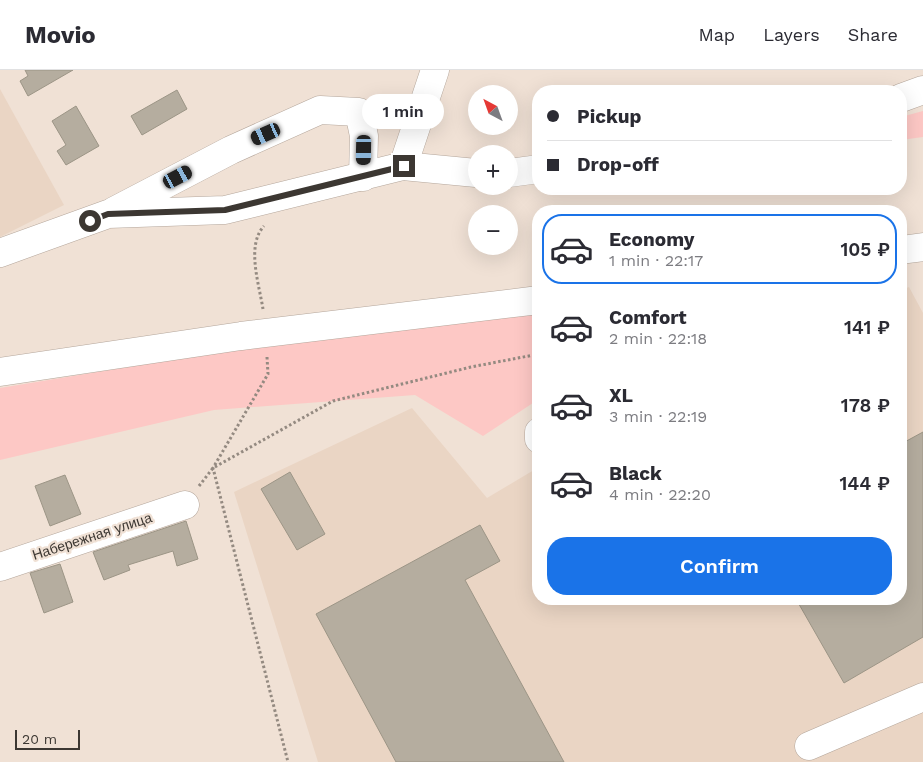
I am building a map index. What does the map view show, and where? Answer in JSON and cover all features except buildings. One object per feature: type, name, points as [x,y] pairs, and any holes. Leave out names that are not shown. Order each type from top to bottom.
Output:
[{"type":"street","points":[[404,166],[434,70]]},
{"type":"street","points":[[907,96],[923,90]]},
{"type":"street","points":[[0,253],[108,214],[231,150],[320,110],[359,112],[364,136],[363,177]]},
{"type":"street","points":[[108,214],[225,210],[404,166],[468,172]]},
{"type":"street","points":[[518,172],[532,170]]},
{"type":"street","points":[[907,249],[923,247]]},
{"type":"street","points":[[0,372],[241,336],[532,301]]},
{"type":"street","name":"Набережная улица","points":[[0,567],[185,505]]},
{"type":"street","points":[[809,746],[923,697]]},
{"type":"path","points":[[185,505],[213,468],[333,401],[470,367],[532,355]]},
{"type":"path","points":[[213,468],[288,762]]},
{"type":"shaded area","points":[[0,89],[64,205],[0,237]]},
{"type":"shaded area","points":[[923,111],[923,137],[907,139],[907,115]]},
{"type":"shaded area","points":[[909,287],[923,313],[923,762],[318,762],[234,492],[412,408],[487,498],[532,471],[532,605],[907,605],[907,288]]},
{"type":"shaded area","points":[[532,311],[532,404],[483,436],[415,395],[214,410],[0,460],[0,388],[299,339]]},
{"type":"route","points":[[90,221],[108,214],[225,210],[404,166]]}]
